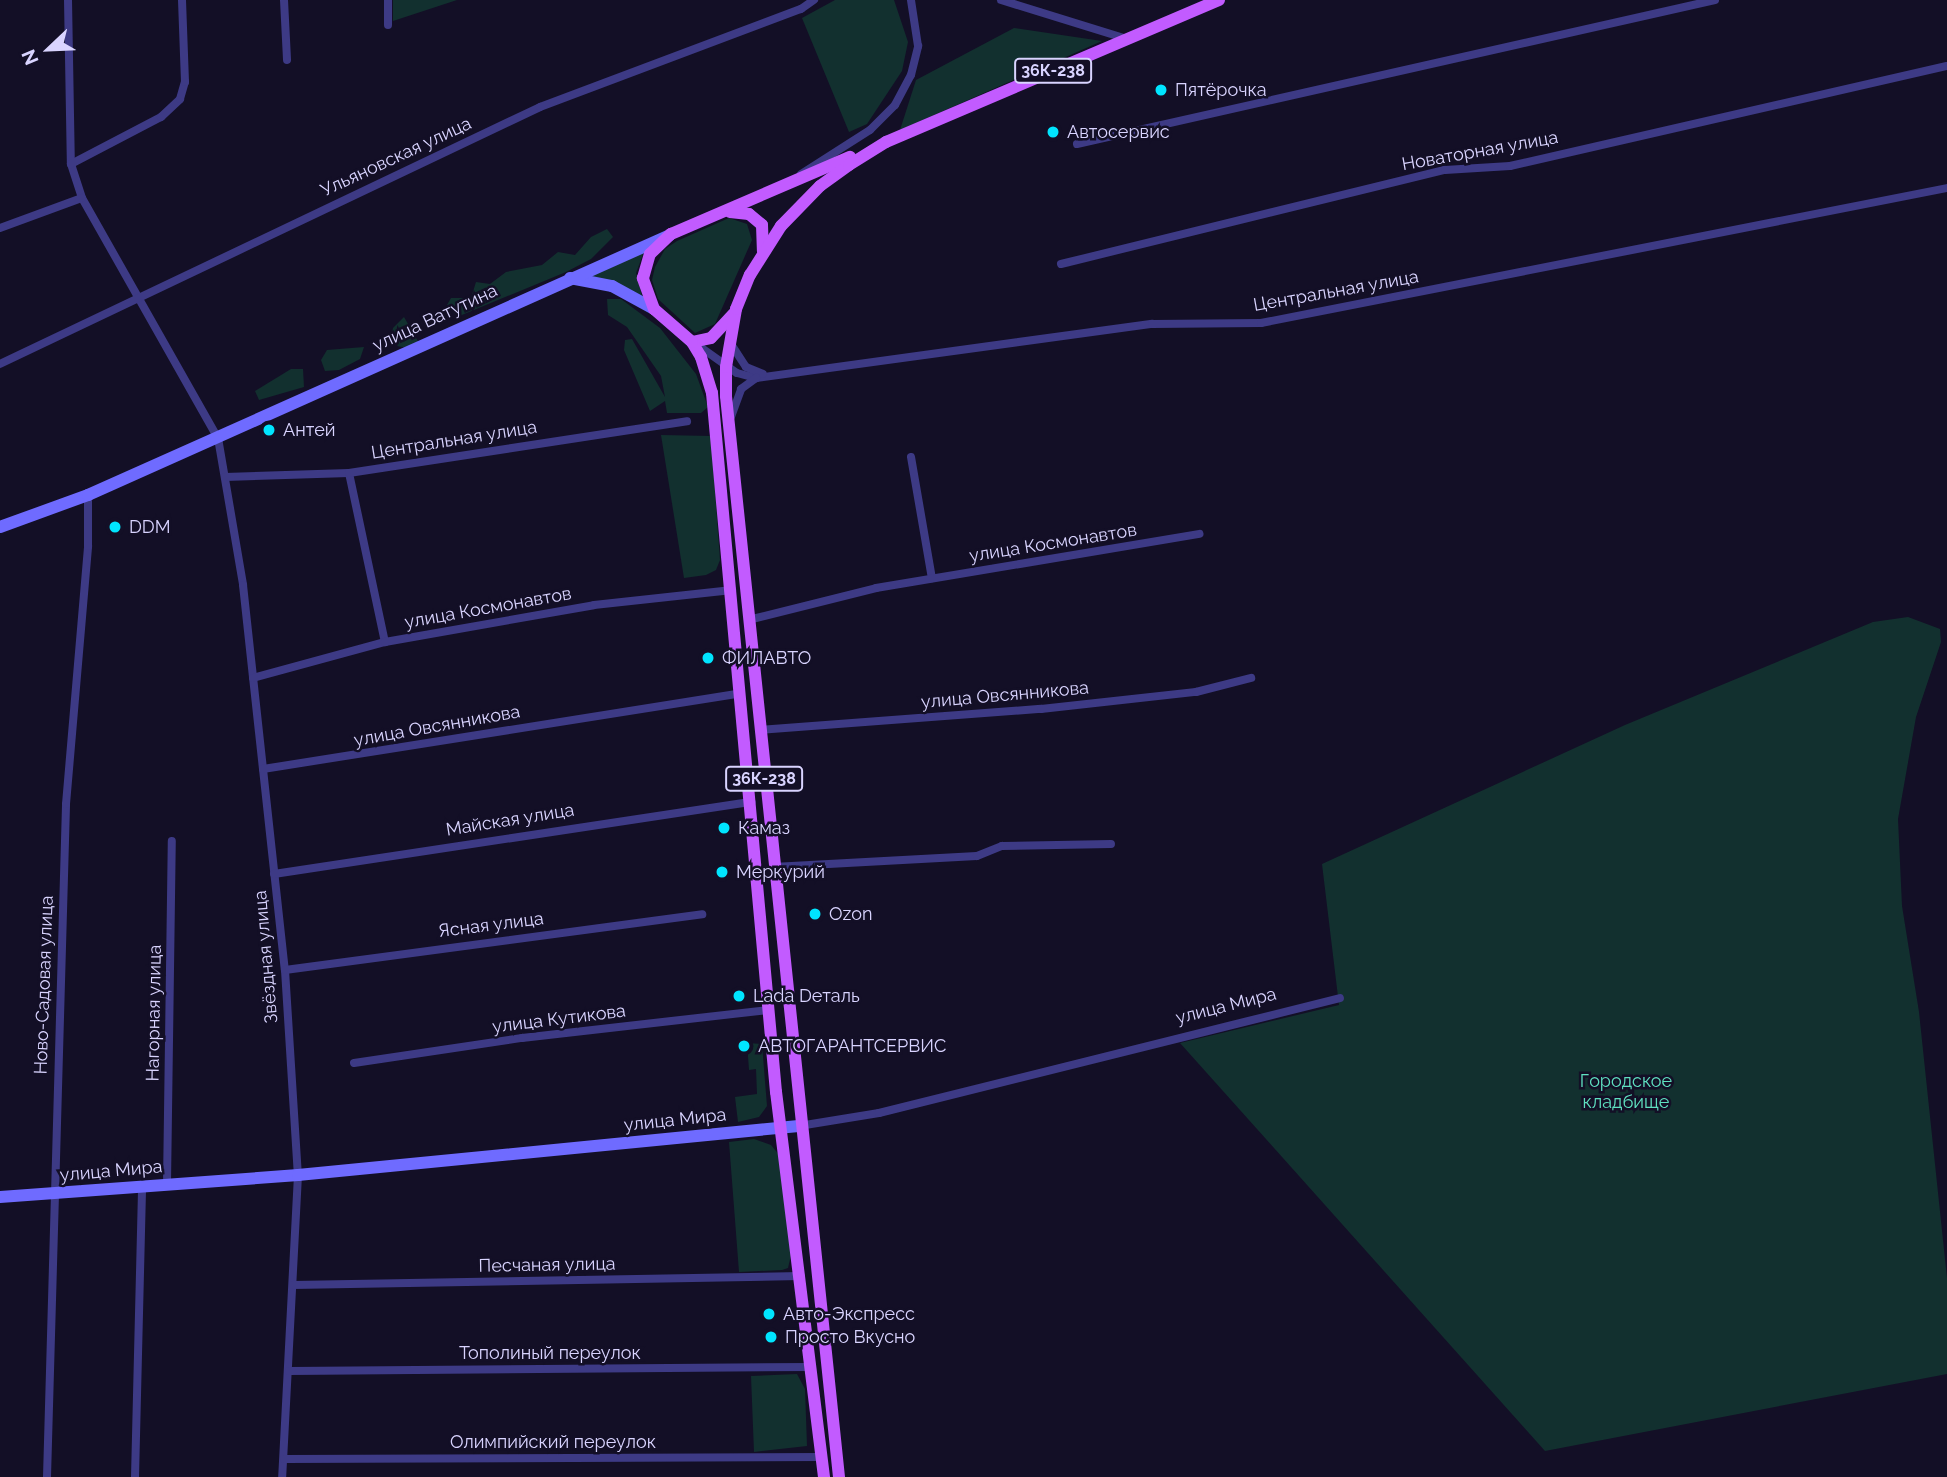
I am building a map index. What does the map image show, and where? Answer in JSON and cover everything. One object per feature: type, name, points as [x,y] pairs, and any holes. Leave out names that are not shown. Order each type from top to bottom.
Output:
[{"type":"main road","name":"36К-238","points":[[839,1477],[772,867],[730,424],[726,366],[736,309],[763,251],[820,186],[886,142],[1219,0]]},
{"type":"main road","name":"улица Ватутина","points":[[0,527],[88,495],[566,278],[886,142]]},
{"type":"main road","points":[[722,213],[739,212],[757,220],[765,235],[763,251]]},
{"type":"main road","points":[[654,309],[645,289],[644,270],[650,254],[671,234]]},
{"type":"main road","points":[[566,278],[612,286],[654,309],[692,342],[712,393],[752,802],[768,1010],[824,1477]]},
{"type":"main road","points":[[692,342],[718,333],[736,309]]},
{"type":"main road","name":"улица Мира","points":[[0,1197],[298,1175],[799,1126]]},
{"type":"street","name":"Звёздная улица","points":[[68,0],[71,164],[82,198],[218,438],[225,477],[253,678],[275,874],[285,970],[298,1175],[282,1477]]},
{"type":"street","points":[[71,164],[161,117],[180,99],[185,82],[182,0]]},
{"type":"street","points":[[284,0],[287,60]]},
{"type":"street","points":[[388,0],[388,25]]},
{"type":"street","name":"Ульяновская улица","points":[[0,364],[540,107],[800,9],[814,0]]},
{"type":"street","points":[[788,185],[870,130],[895,105],[911,75],[918,46],[911,0]]},
{"type":"street","points":[[1001,0],[1127,39]]},
{"type":"street","points":[[1077,144],[1715,0]]},
{"type":"street","name":"Новаторная улица","points":[[1062,264],[1445,170],[1510,166],[1947,66]]},
{"type":"street","name":"Центральная улица","points":[[756,378],[1152,324],[1261,323],[1947,188]]},
{"type":"street","points":[[0,228],[82,198]]},
{"type":"street","points":[[730,341],[746,367],[769,376]]},
{"type":"street","points":[[692,342],[726,366],[756,378],[736,398],[730,424]]},
{"type":"street","name":"Центральная улица","points":[[225,477],[349,473],[687,421]]},
{"type":"street","points":[[911,457],[932,578]]},
{"type":"street","points":[[349,473],[385,642]]},
{"type":"street","name":"Ново-Садовая улица","points":[[47,1477],[52,1194],[66,804],[88,546],[88,495]]},
{"type":"street","name":"улица Космонавтов","points":[[748,620],[808,602],[932,578],[1200,534]]},
{"type":"street","name":"улица Космонавтов","points":[[253,678],[385,642],[594,605],[732,590]]},
{"type":"street","name":"улица Овсянникова","points":[[759,730],[1041,709],[1196,692],[1251,678]]},
{"type":"street","name":"улица Овсянникова","points":[[263,769],[741,692]]},
{"type":"street","name":"Майская улица","points":[[275,874],[752,802]]},
{"type":"street","name":"Нагорная улица","points":[[167,1184],[172,841]]},
{"type":"street","points":[[772,867],[977,856],[1002,846],[1111,844]]},
{"type":"street","name":"Ясная улица","points":[[285,970],[702,914]]},
{"type":"street","name":"улица Мира","points":[[799,1126],[879,1113],[1340,998]]},
{"type":"street","name":"улица Кутикова","points":[[354,1063],[522,1038],[768,1010]]},
{"type":"street","points":[[135,1477],[142,1185]]},
{"type":"street","name":"Песчаная улица","points":[[293,1285],[801,1276]]},
{"type":"street","name":"Тополиный переулок","points":[[289,1371],[811,1367]]},
{"type":"street","name":"Олимпийский переулок","points":[[284,1459],[822,1457]]},
{"type":"green space","points":[[393,0],[457,0],[393,21]]},
{"type":"green space","points":[[835,0],[894,0],[908,42],[902,71],[867,124],[849,132],[802,18]]},
{"type":"green space","points":[[1014,28],[1102,41],[900,130],[916,80]]},
{"type":"green space","points":[[729,218],[747,224],[752,240],[715,324],[695,333],[658,299],[652,280],[655,267],[665,249],[677,241]]},
{"type":"green space","points":[[607,229],[613,237],[591,259],[566,272],[457,317],[447,305],[451,298],[471,298],[476,282],[490,284],[506,272],[542,265],[558,252],[575,255],[591,237]]},
{"type":"green space","points":[[645,249],[636,273],[642,296],[587,274]]},
{"type":"green space","points":[[607,299],[621,299],[660,328],[696,374],[708,407],[701,413],[667,413],[665,401],[650,411],[624,350],[625,340],[632,339],[665,397],[661,376],[627,327],[608,315]]},
{"type":"green space","points":[[404,317],[419,343],[409,348],[390,345],[393,328]]},
{"type":"green space","points":[[364,347],[360,359],[339,370],[325,371],[321,360],[327,350]]},
{"type":"green space","points":[[291,369],[303,369],[304,387],[259,400],[255,391]]},
{"type":"green space","points":[[661,435],[711,436],[720,560],[716,570],[706,575],[684,578]]},
{"type":"green space","name":"Городское кладбище","points":[[1908,617],[1940,629],[1941,642],[1916,717],[1898,819],[1902,906],[1919,1012],[1947,1278],[1947,1374],[1545,1451],[1180,1043],[1339,1005],[1322,864],[1625,725],[1873,622]]},
{"type":"green space","points":[[747,1043],[762,1044],[767,1106],[759,1117],[738,1122],[735,1097],[757,1094],[756,1069],[749,1070]]},
{"type":"green space","points":[[754,1139],[771,1145],[780,1156],[791,1255],[788,1268],[782,1270],[739,1272],[729,1142]]},
{"type":"green space","points":[[797,1374],[805,1389],[807,1446],[754,1452],[751,1376]]},
{"type":"place","name":"Пятёрочка","points":[[1161,90]]},
{"type":"place","name":"Автосервис","points":[[1053,132]]},
{"type":"place","name":"Антей","points":[[269,430]]},
{"type":"place","name":"DDM","points":[[115,527]]},
{"type":"place","name":"ФИЛАВТО","points":[[708,658]]},
{"type":"place","name":"Камаз","points":[[724,828]]},
{"type":"place","name":"Меркурий","points":[[722,872]]},
{"type":"place","name":"Ozon","points":[[815,914]]},
{"type":"place","name":"Lada Dеталь","points":[[739,996]]},
{"type":"place","name":"АВТОГАРАНТСЕРВИС","points":[[744,1046]]},
{"type":"place","name":"Авто-Экспресс","points":[[769,1314]]},
{"type":"place","name":"Просто Вкусно","points":[[771,1337]]}]
